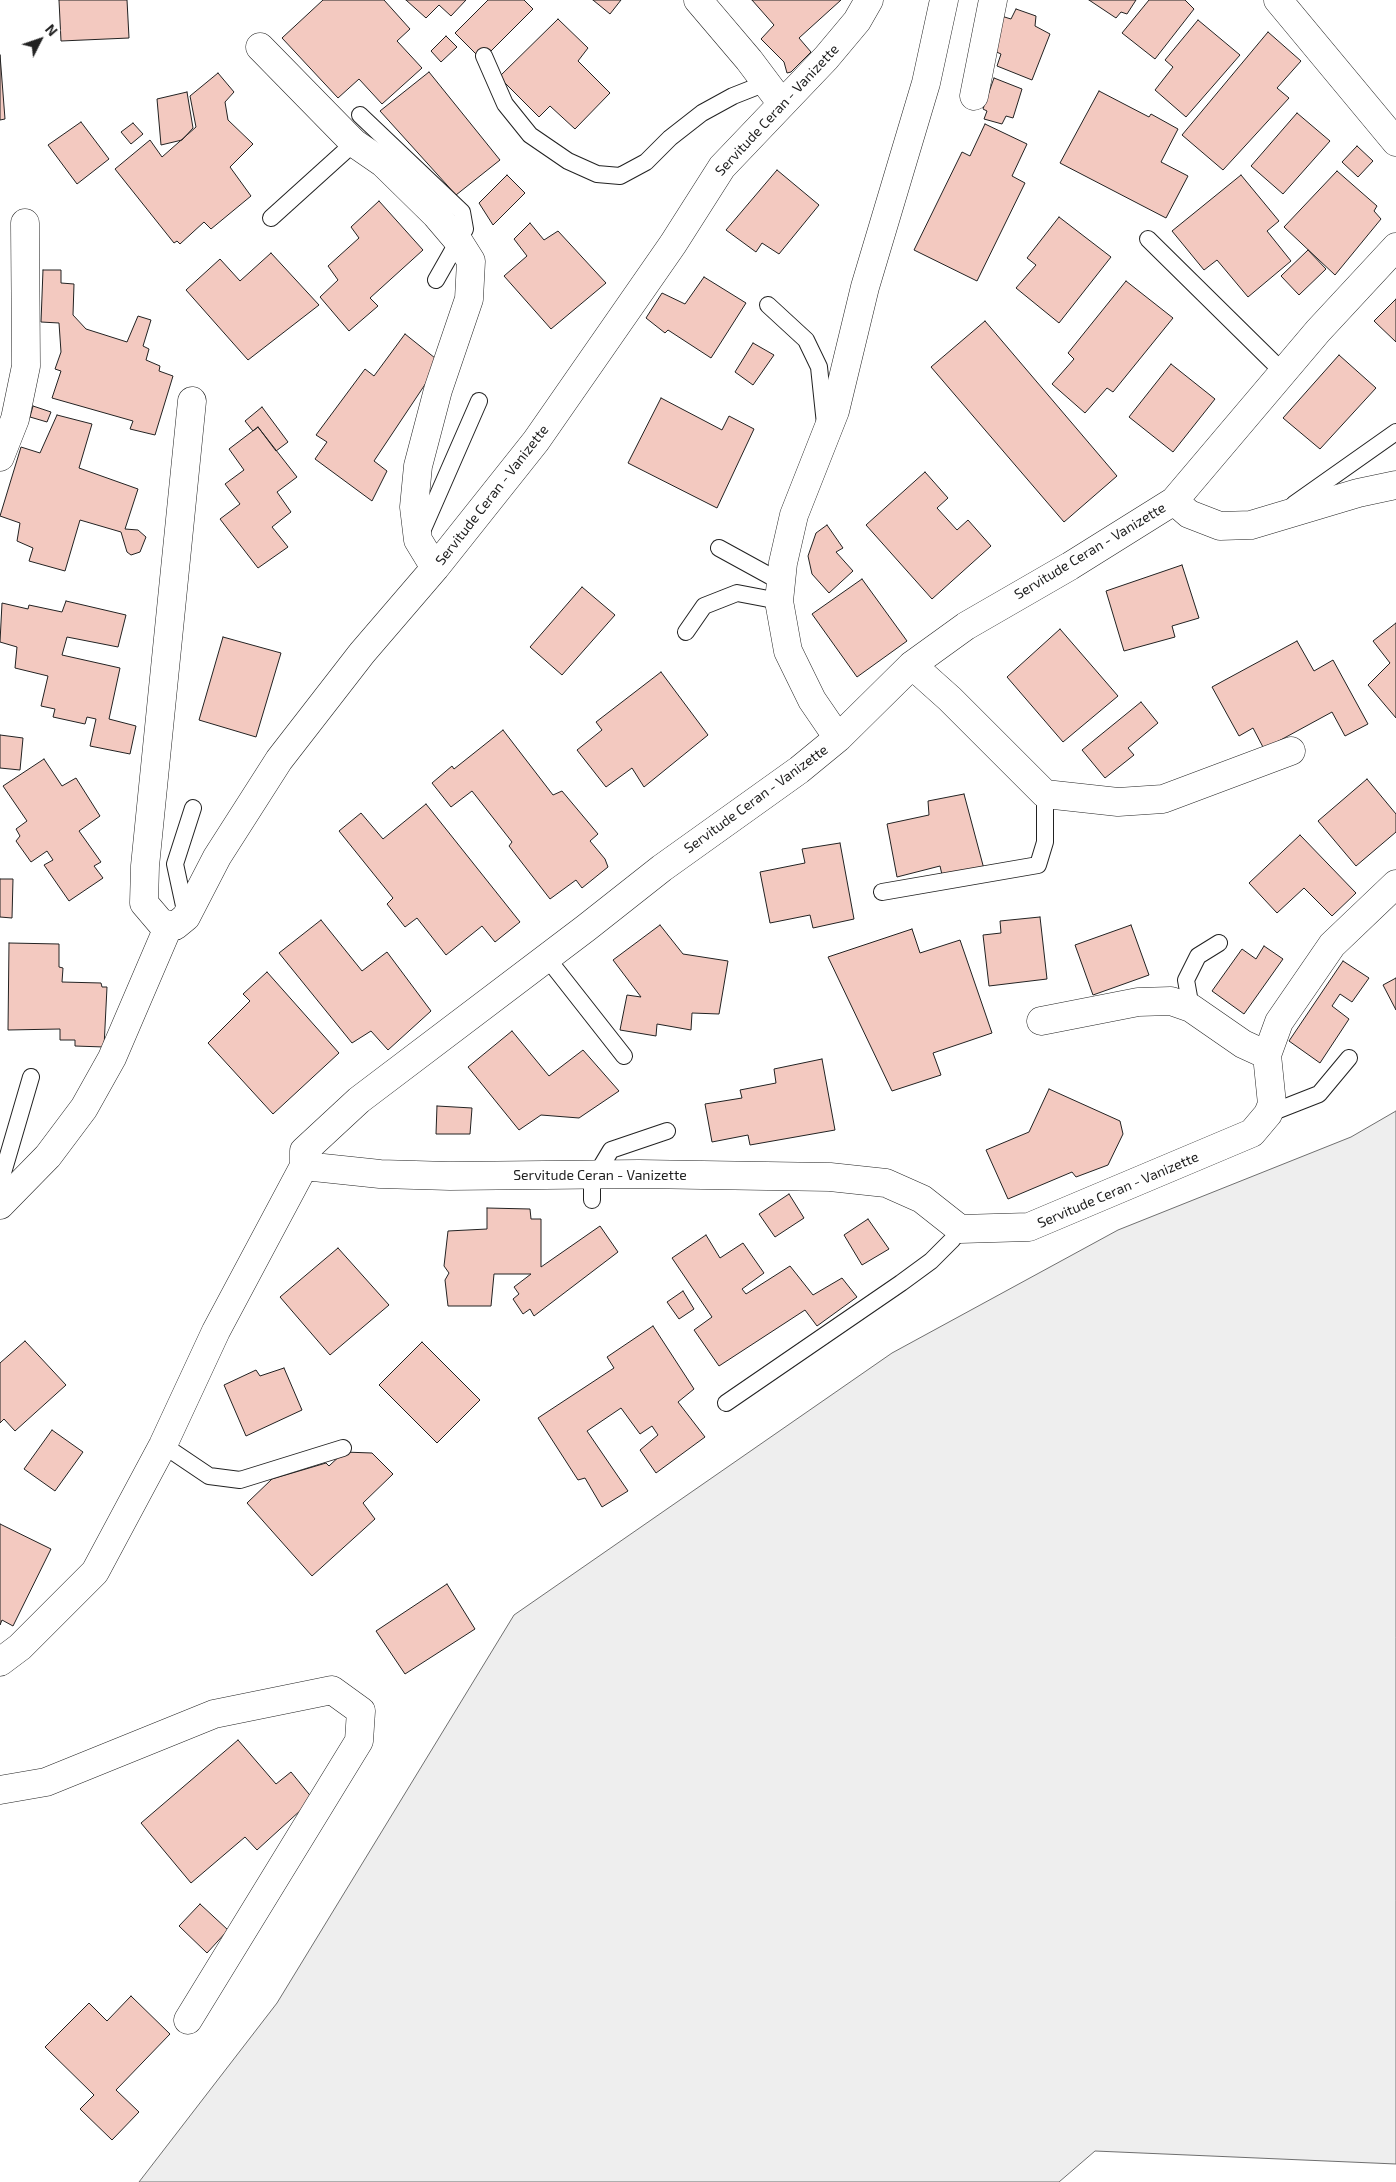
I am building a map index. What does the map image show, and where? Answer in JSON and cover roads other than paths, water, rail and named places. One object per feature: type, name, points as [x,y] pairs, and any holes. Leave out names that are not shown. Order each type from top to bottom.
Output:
[{"type":"street","points":[[698,0],[774,94]]},
{"type":"street","name":"Servitude Ceran - Vanizette","points":[[0,1205],[48,1156],[84,1108],[112,1058],[177,921],[279,760],[362,653],[435,568],[542,433],[673,244],[722,167],[774,94],[826,58],[857,21],[868,0]]},
{"type":"street","name":"Servitude Ceran - Vanizette","points":[[838,738],[812,700],[788,651],[780,592],[783,563],[794,515],[835,411],[865,287],[926,83],[944,0]]},
{"type":"street","points":[[974,96],[993,0]]},
{"type":"street","points":[[1278,0],[1396,142]]},
{"type":"street","points":[[260,48],[354,143],[383,163],[436,215],[459,242],[471,261],[469,299],[438,390],[418,466],[414,506],[418,540],[435,568]]},
{"type":"street","points":[[0,457],[15,419],[26,366],[25,223]]},
{"type":"street","name":"Servitude Ceran - Vanizette","points":[[1268,1114],[1252,1133],[1029,1227],[960,1229],[922,1199],[886,1183],[821,1176],[593,1183],[380,1174],[304,1166],[304,1151],[359,1100],[547,958],[662,868],[799,770],[838,738],[912,665],[966,626],[1070,566],[1174,501],[1359,285],[1396,247]]},
{"type":"street","points":[[177,921],[161,924],[144,903],[149,828],[192,401]]},
{"type":"street","points":[[1174,501],[1189,514],[1220,526],[1251,525],[1358,493],[1396,484]]},
{"type":"street","points":[[912,665],[950,699],[1045,794],[1118,802],[1163,799],[1291,751]]},
{"type":"street","points":[[1268,1114],[1272,1104],[1266,1055],[1278,1022],[1332,945],[1396,884]]},
{"type":"street","points":[[1041,1021],[1091,1009],[1138,1002],[1171,1001],[1191,1008],[1243,1044],[1266,1055]]},
{"type":"street","points":[[0,1662],[20,1647],[94,1572],[163,1444],[216,1332],[304,1166]]},
{"type":"street","points":[[0,1790],[46,1782],[214,1714],[332,1690],[361,1712],[359,1741],[188,2020]]},
{"type":"lane","points":[[484,56],[505,104],[530,135],[568,161],[597,174],[620,176],[646,162],[670,138],[702,112],[733,96],[774,94]]},
{"type":"lane","points":[[360,114],[462,212],[465,229],[436,280]]},
{"type":"lane","points":[[271,218],[354,143]]},
{"type":"lane","points":[[1148,239],[1283,372]]},
{"type":"lane","points":[[768,305],[806,340],[819,367],[826,434]]},
{"type":"lane","points":[[418,540],[479,400]]},
{"type":"lane","points":[[1273,518],[1396,432]]},
{"type":"lane","points":[[719,548],[780,592]]},
{"type":"lane","points":[[686,632],[704,606],[737,593],[780,592]]},
{"type":"lane","points":[[882,892],[1038,865],[1045,842],[1045,794]]},
{"type":"lane","points":[[177,921],[175,864],[193,808]]},
{"type":"lane","points":[[1191,1008],[1186,980],[1198,956],[1219,943]]},
{"type":"lane","points":[[547,958],[624,1056]]},
{"type":"lane","points":[[1268,1114],[1319,1094],[1349,1058]]},
{"type":"lane","points":[[0,1183],[31,1077]]},
{"type":"lane","points":[[593,1183],[611,1150],[666,1132]]},
{"type":"lane","points":[[726,1403],[931,1261],[960,1229]]},
{"type":"lane","points":[[163,1444],[209,1476],[240,1480],[343,1448]]}]
